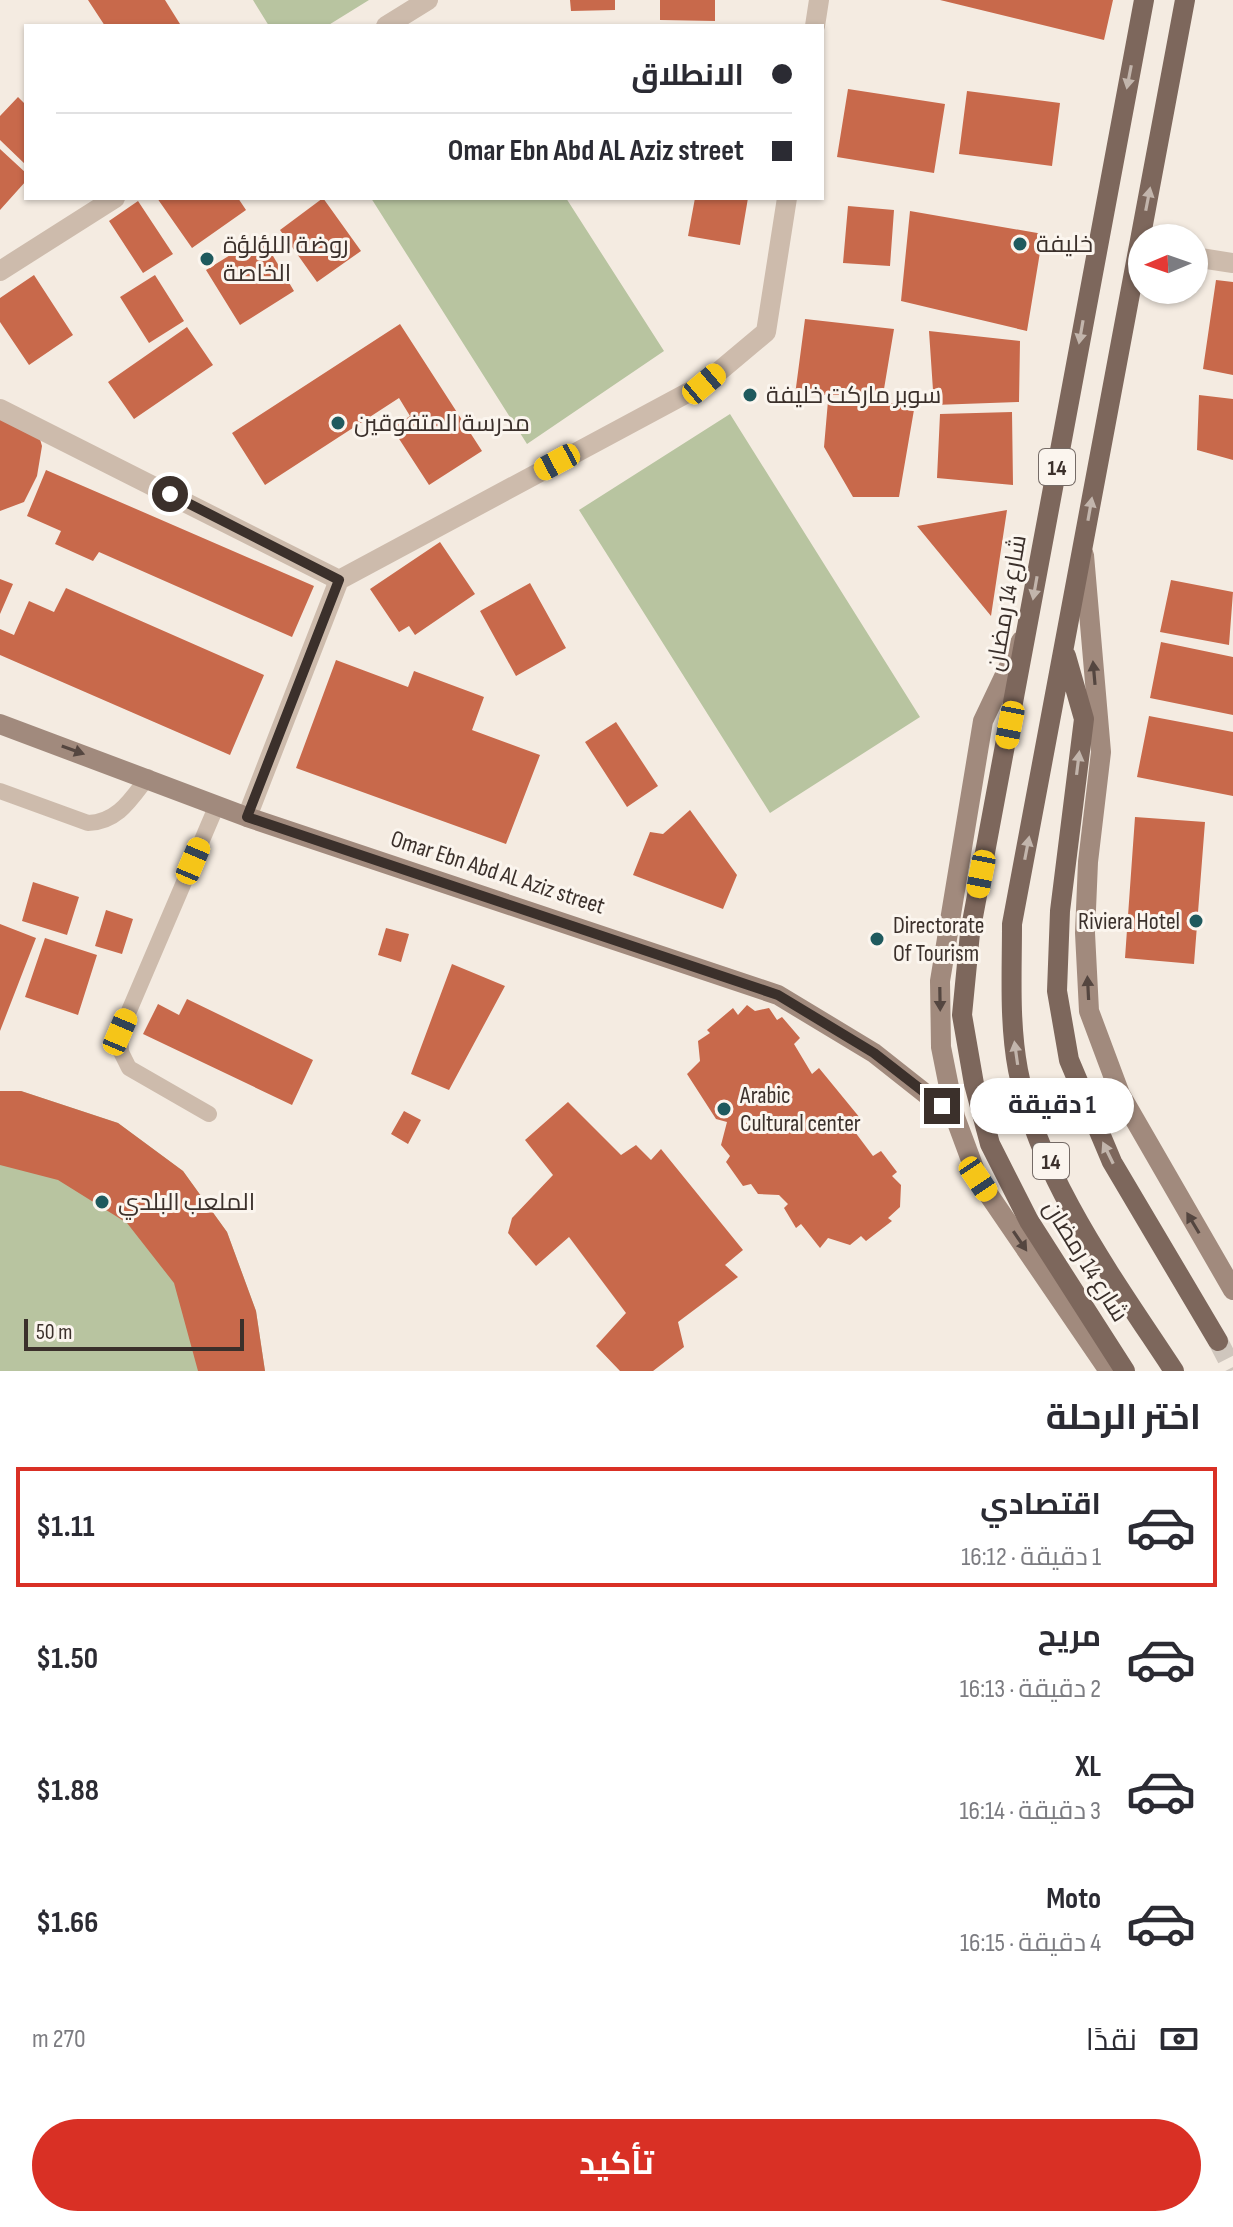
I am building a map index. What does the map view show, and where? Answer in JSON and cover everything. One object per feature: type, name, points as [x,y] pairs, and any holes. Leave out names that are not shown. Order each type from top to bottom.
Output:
[{"type":"main road","name":"شارع 14 رمضان","points":[[1125,1371],[1029,1221],[990,1144],[974,1084],[962,1015],[970,933],[1144,0]]},
{"type":"main road","name":"شارع 14 رمضان","points":[[1145,224],[1185,0]]},
{"type":"main road","name":"شارع 14 رمضان","points":[[1130,304],[1012,924],[1011,1017],[1018,1072],[1033,1121],[1064,1192],[1105,1265],[1174,1371]]},
{"type":"main road","points":[[1083,547],[1101,752],[1088,862],[1085,933],[1089,1011],[1120,1094],[1233,1290]]},
{"type":"main road","points":[[1028,627],[983,721],[940,981],[941,1047],[955,1117],[978,1179],[1109,1371]]},
{"type":"main road","points":[[1065,652],[1084,719],[1060,911],[1057,991],[1069,1060],[1112,1162],[1218,1341]]},
{"type":"main road","name":"Omar Ebn Abd AL Aziz street","points":[[0,724],[148,777],[247,817],[778,995],[874,1053],[955,1117]]},
{"type":"street","points":[[389,24],[428,0]]},
{"type":"street","points":[[815,24],[819,0]]},
{"type":"street","points":[[0,271],[112,200]]},
{"type":"street","points":[[247,817],[339,580],[704,384],[766,332],[787,200]]},
{"type":"street","points":[[1208,259],[1233,263]]},
{"type":"street","points":[[0,409],[339,580]]},
{"type":"lane","points":[[0,791],[88,823],[117,815],[148,777]]},
{"type":"lane","points":[[209,1114],[129,1068],[121,1052],[120,1032],[217,805]]},
{"type":"green space","points":[[253,0],[369,0],[330,24],[268,24]]},
{"type":"green space","points":[[372,200],[567,200],[664,351],[527,444]]},
{"type":"green space","points":[[730,414],[920,717],[770,813],[579,510]]},
{"type":"green space","name":"الملعب البلدي","points":[[0,1091],[21,1091],[118,1123],[183,1171],[227,1232],[256,1311],[265,1371],[0,1371]]},
{"type":"building","points":[[88,0],[165,0],[180,24],[104,24]]},
{"type":"building","points":[[570,0],[615,0],[615,10],[571,11]]},
{"type":"building","points":[[660,0],[715,0],[715,21],[660,20]]},
{"type":"building","points":[[940,0],[1113,0],[1104,40]]},
{"type":"building","points":[[848,89],[945,104],[934,173],[837,157]]},
{"type":"building","points":[[967,91],[1060,103],[1052,166],[959,154]]},
{"type":"building","points":[[18,97],[24,103],[24,163],[0,140],[0,116]]},
{"type":"building","points":[[0,149],[24,171],[24,183],[0,210]]},
{"type":"building","points":[[158,200],[239,200],[246,210],[192,248]]},
{"type":"building","points":[[324,200],[361,251],[317,282],[280,230]]},
{"type":"building","points":[[695,200],[748,200],[740,245],[688,236]]},
{"type":"building","points":[[138,201],[173,254],[143,273],[109,221]]},
{"type":"building","points":[[848,206],[894,210],[890,266],[843,263]]},
{"type":"building","points":[[910,211],[1043,234],[1027,331],[901,301]]},
{"type":"building","points":[[261,236],[294,291],[240,325],[206,270]]},
{"type":"building","points":[[34,275],[73,335],[29,365],[0,322],[0,298]]},
{"type":"building","points":[[155,275],[184,321],[149,343],[120,297]]},
{"type":"building","points":[[1216,280],[1233,282],[1233,375],[1203,369]]},
{"type":"building","points":[[805,319],[894,329],[883,395],[795,395]]},
{"type":"building","points":[[400,324],[482,451],[429,485],[392,428],[410,416],[399,398],[265,485],[232,433]]},
{"type":"building","points":[[187,327],[213,365],[134,419],[108,382]]},
{"type":"building","points":[[929,331],[1020,341],[1019,402],[934,405]]},
{"type":"building","points":[[1199,395],[1233,399],[1233,460],[1197,450]]},
{"type":"building","points":[[828,401],[915,404],[899,497],[853,497],[824,447]]},
{"type":"building","points":[[0,405],[36,426],[42,446],[37,476],[24,502],[0,511]]},
{"type":"building","points":[[1012,412],[1013,485],[937,478],[940,414]]},
{"type":"building","points":[[46,470],[314,586],[292,637],[99,552],[93,561],[55,544],[61,531],[27,516]]},
{"type":"building","points":[[1007,510],[991,616],[917,526]]},
{"type":"building","points":[[440,542],[475,594],[415,635],[409,626],[399,632],[370,589]]},
{"type":"building","points":[[0,579],[13,584],[0,614]]},
{"type":"building","points":[[1171,580],[1233,592],[1229,645],[1160,632]]},
{"type":"building","points":[[530,583],[566,648],[516,676],[480,611]]},
{"type":"building","points":[[66,588],[264,675],[230,755],[0,655],[0,629],[14,635],[29,601],[54,612]]},
{"type":"building","points":[[1161,642],[1233,657],[1233,715],[1150,698]]},
{"type":"building","points":[[336,660],[408,687],[414,671],[484,697],[472,730],[540,755],[506,844],[296,768]]},
{"type":"building","points":[[1149,716],[1233,732],[1233,796],[1137,777]]},
{"type":"building","points":[[616,722],[658,786],[627,807],[585,742]]},
{"type":"building","points":[[690,810],[737,875],[723,909],[633,875],[650,832],[663,834]]},
{"type":"building","points":[[1135,817],[1205,822],[1194,964],[1125,958]]},
{"type":"building","points":[[33,882],[79,897],[67,935],[22,921]]},
{"type":"building","points":[[106,910],[133,919],[122,954],[95,946]]},
{"type":"building","points":[[0,924],[36,938],[0,1031]]},
{"type":"building","points":[[386,928],[409,934],[401,962],[378,955]]},
{"type":"building","points":[[45,938],[97,955],[78,1015],[25,997]]},
{"type":"building","points":[[452,964],[505,986],[449,1090],[411,1074]]},
{"type":"building","points":[[187,999],[313,1060],[292,1105],[143,1034],[158,1004],[179,1015]]},
{"type":"building","points":[[747,1005],[755,1011],[769,1008],[777,1020],[782,1017],[800,1038],[794,1044],[812,1074],[819,1068],[860,1118],[852,1128],[873,1156],[881,1151],[897,1172],[892,1176],[901,1185],[900,1207],[888,1218],[892,1221],[866,1241],[861,1236],[850,1245],[828,1238],[820,1248],[801,1224],[796,1228],[784,1208],[788,1204],[779,1195],[758,1194],[751,1184],[743,1186],[726,1162],[730,1156],[721,1145],[727,1122],[716,1119],[687,1074],[700,1061],[698,1041],[710,1033],[707,1030],[733,1008],[738,1015]]},
{"type":"building","points":[[0,1091],[21,1091],[118,1123],[183,1171],[227,1232],[256,1311],[265,1371],[198,1371],[174,1283],[127,1223],[58,1180],[0,1165]]},
{"type":"building","points":[[568,1102],[621,1155],[636,1145],[651,1160],[661,1149],[743,1250],[725,1265],[738,1277],[678,1322],[684,1347],[653,1371],[620,1371],[596,1346],[626,1313],[569,1237],[536,1266],[508,1233],[512,1218],[553,1175],[525,1140]]},
{"type":"building","points":[[404,1111],[421,1120],[408,1144],[391,1134]]},
{"type":"tunnel","points":[[1218,1341],[1233,1370]]},
{"type":"place","name":"خليفة","points":[[1020,244]]},
{"type":"place","name":"روضة اللؤلؤة الخاصة","points":[[207,259]]},
{"type":"place","name":"سوبر ماركت خليفة","points":[[750,395]]},
{"type":"place","name":"مدرسة المتفوقين","points":[[338,423]]},
{"type":"place","name":"Riviera Hotel","points":[[1196,921]]},
{"type":"place","name":"Directorate Of Tourism","points":[[877,939]]},
{"type":"place","name":"Arabic Cultural center","points":[[724,1109]]},
{"type":"place","name":"الملعب البلدي","points":[[102,1202]]},
{"type":"route","points":[[170,494],[339,580],[247,817],[778,995],[874,1053],[942,1106]]}]
